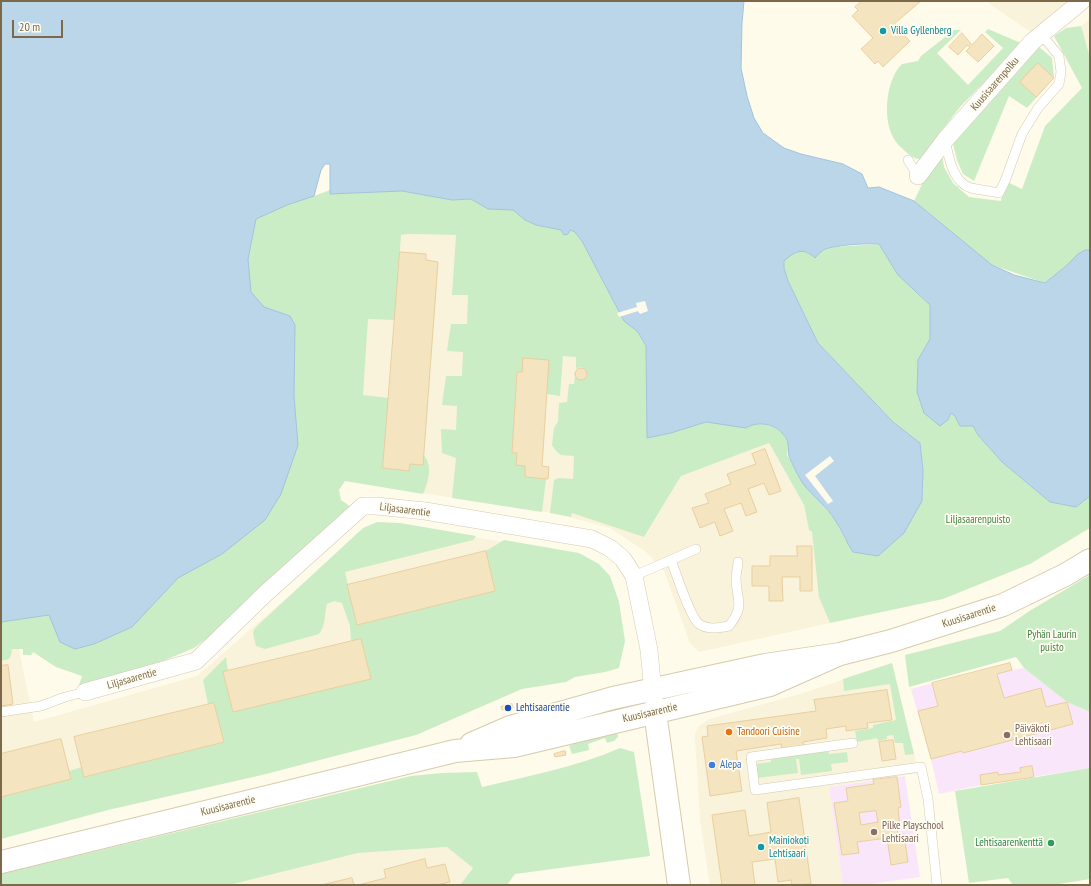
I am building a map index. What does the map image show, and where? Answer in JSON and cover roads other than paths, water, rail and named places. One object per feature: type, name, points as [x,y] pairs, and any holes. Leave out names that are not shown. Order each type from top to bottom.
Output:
[{"type":"main road","name":"Kuusisaarentie","points":[[455,751],[510,727],[613,698],[765,665],[840,654],[891,641],[1004,605],[1065,575],[1090,560]]},
{"type":"main road","name":"Kuusisaarentie","points":[[1,862],[455,751],[514,746],[770,685],[840,654]]},
{"type":"main road","points":[[655,712],[679,885]]},
{"type":"street","name":"Kuusisaarenpolku","points":[[918,176],[945,140],[1032,42],[1082,1]]},
{"type":"street","name":"Liljasaarentie","points":[[85,692],[196,661],[265,594],[363,506],[376,506],[425,511],[592,539],[610,548],[623,559],[634,576],[649,650],[655,712]]},
{"type":"lane","points":[[945,140],[951,164],[957,178],[969,187],[999,193],[1005,181],[1022,134],[1038,108],[1059,84],[1061,72],[1059,56],[1041,34]]},
{"type":"lane","points":[[908,160],[918,176]]},
{"type":"lane","points":[[634,576],[696,549]]},
{"type":"lane","points":[[671,560],[691,612],[698,623],[710,628],[718,629],[729,626],[737,616],[739,610],[739,596],[736,578],[738,562]]},
{"type":"lane","points":[[1,712],[41,706],[65,697],[85,692]]},
{"type":"lane","points":[[853,743],[751,757],[755,790],[921,767],[928,799],[937,885]]},
{"type":"water","points":[[1,1],[744,1],[741,68],[747,96],[754,118],[763,133],[784,148],[801,154],[843,164],[862,174],[868,188],[879,187],[914,201],[992,265],[1014,275],[1045,283],[1078,254],[1085,250],[1090,250],[1090,496],[1076,507],[1050,502],[1002,462],[978,435],[973,426],[960,426],[955,416],[951,413],[948,420],[940,426],[924,413],[917,392],[918,360],[930,339],[930,305],[898,275],[879,244],[858,244],[832,247],[822,251],[815,258],[803,251],[795,253],[784,261],[784,268],[788,281],[818,343],[893,422],[920,443],[923,470],[922,501],[904,533],[878,556],[853,552],[832,515],[802,482],[789,457],[788,444],[785,437],[774,427],[765,424],[755,424],[746,428],[706,422],[671,433],[647,438],[646,346],[638,332],[624,321],[582,241],[575,232],[570,230],[568,234],[564,235],[561,230],[536,225],[525,220],[513,210],[488,209],[471,199],[452,200],[402,191],[330,194],[330,164],[325,164],[321,170],[314,196],[287,205],[256,219],[248,259],[251,292],[264,307],[290,316],[295,325],[294,396],[298,445],[281,494],[265,520],[222,554],[178,578],[132,627],[94,644],[75,649],[60,642],[49,615],[1,622]]},
{"type":"place","name":"Villa Gyllenberg","points":[[883,31]]},
{"type":"place","name":"Lehtisaarentie","points":[[508,708]]},
{"type":"place","name":"Tandoori Cuisine","points":[[729,732]]},
{"type":"place","name":"Päiväkoti Lehtisaari","points":[[1007,735]]},
{"type":"place","name":"Alepa","points":[[712,765]]},
{"type":"place","name":"Pilke Playschool Lehtisaari","points":[[874,832]]},
{"type":"place","name":"Lehtisaarenkenttä","points":[[1051,843]]},
{"type":"place","name":"Mainiokoti Lehtisaari","points":[[761,847]]},
{"type":"park label","name":"Liljasaarenpuisto","points":[[978,520]]},
{"type":"park label","name":"Pyhän Laurin puisto","points":[[1052,641]]}]
